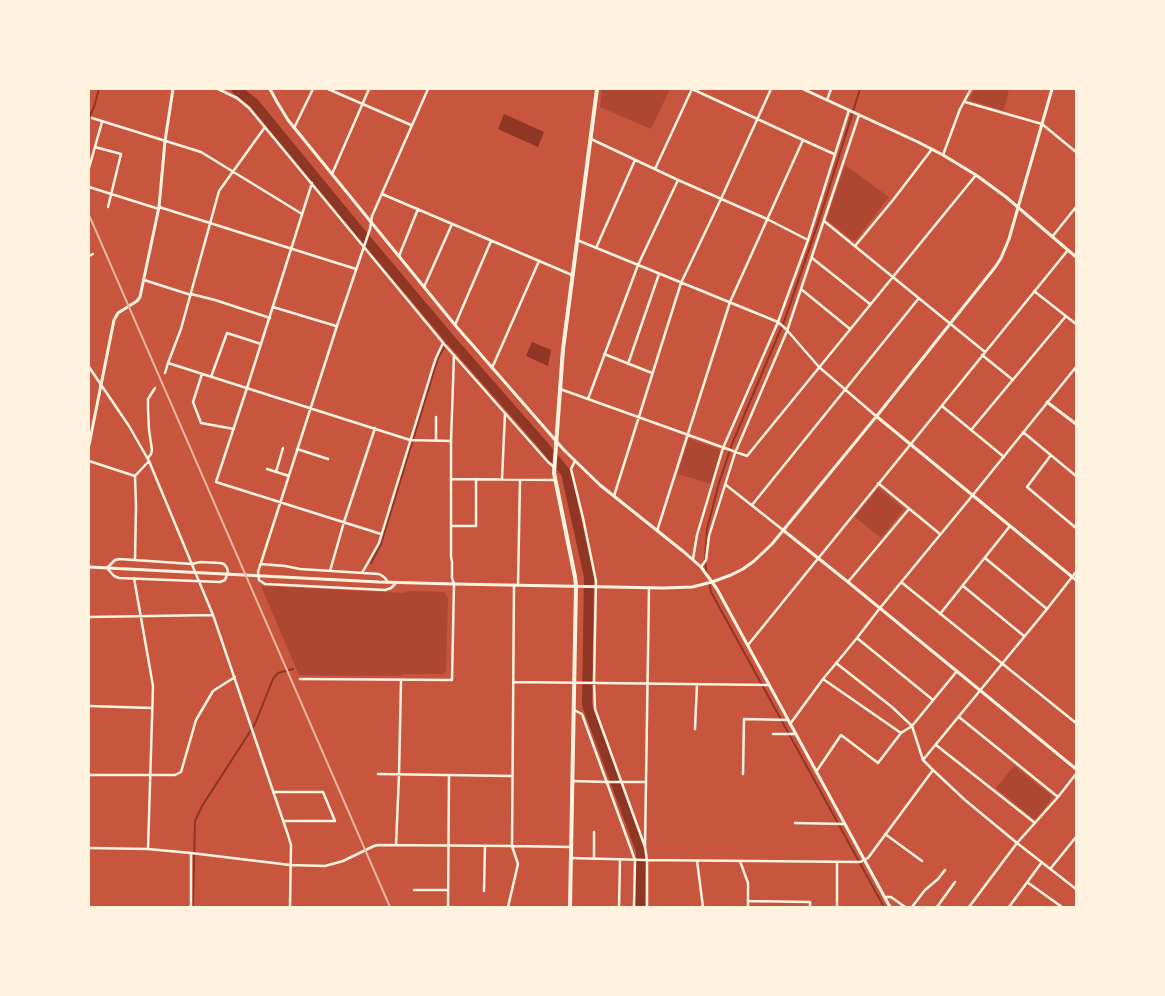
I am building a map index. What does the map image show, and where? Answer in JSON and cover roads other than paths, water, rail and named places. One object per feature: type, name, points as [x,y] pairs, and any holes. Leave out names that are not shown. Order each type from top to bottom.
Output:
[{"type":"main road","points":[[570,907],[576,586],[554,468],[563,349],[597,89]]},
{"type":"street","points":[[89,445],[90,431],[114,320],[121,310],[137,301],[140,297],[144,280],[159,208],[172,89]]},
{"type":"street","points":[[218,89],[243,103],[265,127],[444,344],[554,468]]},
{"type":"street","points":[[270,89],[294,128],[424,288],[556,441],[593,479],[693,559],[712,582],[890,907]]},
{"type":"street","points":[[294,128],[313,89]]},
{"type":"street","points":[[328,89],[412,126]]},
{"type":"street","points":[[332,174],[369,89]]},
{"type":"street","points":[[397,582],[391,588],[385,590],[265,584],[259,580],[258,572],[369,231],[372,216],[428,89]]},
{"type":"street","points":[[655,169],[692,89],[834,154]]},
{"type":"street","points":[[614,496],[681,283],[770,89]]},
{"type":"street","points":[[803,89],[932,149],[976,175],[1006,197],[1076,257]]},
{"type":"street","points":[[827,100],[831,89]]},
{"type":"street","points":[[943,155],[960,110],[972,89]]},
{"type":"street","points":[[89,567],[388,582],[649,588],[692,587],[731,575],[748,565],[764,552],[783,530],[996,266],[1009,239],[1052,89]]},
{"type":"street","points":[[965,102],[1042,124],[1076,152]]},
{"type":"street","points":[[693,559],[695,543],[725,449],[779,323],[850,110]]},
{"type":"street","points":[[701,568],[706,560],[709,536],[726,485],[734,452],[787,330],[859,114]]},
{"type":"street","points":[[92,118],[201,152],[302,214]]},
{"type":"street","points":[[89,168],[102,122]]},
{"type":"street","points":[[164,373],[182,330],[219,191],[265,127]]},
{"type":"street","points":[[590,139],[767,219],[808,240]]},
{"type":"street","points":[[657,531],[730,302],[803,140]]},
{"type":"street","points":[[95,147],[121,154],[108,207]]},
{"type":"street","points":[[855,246],[932,149]]},
{"type":"street","points":[[596,248],[635,160]]},
{"type":"street","points":[[560,389],[747,456],[976,175]]},
{"type":"street","points":[[588,399],[638,266],[678,180]]},
{"type":"street","points":[[312,183],[216,482],[381,534]]},
{"type":"street","points":[[89,187],[356,269]]},
{"type":"street","points":[[382,194],[572,275]]},
{"type":"street","points":[[1052,237],[1076,207]]},
{"type":"street","points":[[398,256],[418,210]]},
{"type":"street","points":[[824,221],[950,324],[1013,380]]},
{"type":"street","points":[[424,288],[452,224]]},
{"type":"street","points":[[455,325],[491,240]]},
{"type":"street","points":[[577,240],[779,323],[818,367],[1076,580]]},
{"type":"street","points":[[747,646],[1068,250]]},
{"type":"street","points":[[89,256],[93,254]]},
{"type":"street","points":[[812,258],[870,304]]},
{"type":"street","points":[[492,368],[539,261]]},
{"type":"street","points":[[628,364],[659,274]]},
{"type":"street","points":[[144,280],[270,318]]},
{"type":"street","points":[[801,289],[850,329]]},
{"type":"street","points":[[1034,291],[1076,324]]},
{"type":"street","points":[[752,505],[919,298]]},
{"type":"street","points":[[273,306],[337,326]]},
{"type":"street","points":[[971,430],[1066,316]]},
{"type":"street","points":[[211,377],[227,333],[261,344]]},
{"type":"street","points":[[362,573],[374,553],[381,534],[412,440],[436,358],[444,344]]},
{"type":"street","points":[[604,354],[652,374]]},
{"type":"street","points":[[300,678],[452,680],[454,584],[451,557],[451,441],[454,355]]},
{"type":"street","points":[[168,363],[412,440],[451,441]]},
{"type":"street","points":[[89,367],[115,405],[148,460],[213,615],[291,845],[290,907]]},
{"type":"street","points":[[789,722],[1076,367]]},
{"type":"street","points":[[202,374],[192,402],[201,423],[234,429]]},
{"type":"street","points":[[135,560],[135,476],[152,454],[148,399],[155,388]]},
{"type":"street","points":[[1047,402],[1076,424]]},
{"type":"street","points":[[942,406],[1004,457]]},
{"type":"street","points":[[502,479],[505,413]]},
{"type":"street","points":[[436,417],[436,440]]},
{"type":"street","points":[[330,571],[375,428]]},
{"type":"street","points":[[1023,432],[1076,476]]},
{"type":"street","points":[[276,472],[283,448]]},
{"type":"street","points":[[297,449],[328,459]]},
{"type":"street","points":[[1051,455],[1027,487],[1076,528]]},
{"type":"street","points":[[89,461],[135,476]]},
{"type":"street","points":[[574,461],[571,469],[596,581],[595,709],[645,847]]},
{"type":"street","points":[[267,469],[289,476]]},
{"type":"street","points":[[451,479],[555,480]]},
{"type":"street","points":[[451,526],[476,526],[476,479]]},
{"type":"street","points":[[508,907],[518,864],[512,846],[512,776],[513,676],[520,480]]},
{"type":"street","points":[[878,483],[940,534]]},
{"type":"street","points":[[726,485],[1076,768]]},
{"type":"street","points":[[848,582],[909,509]]},
{"type":"street","points":[[940,614],[1010,526]]},
{"type":"street","points":[[985,558],[1047,609]]},
{"type":"street","points":[[118,559],[192,564],[200,562],[220,563],[224,564],[227,568],[227,576],[223,582],[116,577],[107,568],[118,559]]},
{"type":"street","points":[[261,564],[300,569],[379,574],[388,582]]},
{"type":"street","points":[[923,760],[1076,572]]},
{"type":"street","points":[[134,578],[153,686],[148,849]]},
{"type":"street","points":[[901,582],[1076,723]]},
{"type":"street","points":[[963,586],[1024,636]]},
{"type":"street","points":[[647,907],[647,860],[645,847],[649,588]]},
{"type":"street","points":[[89,617],[213,615]]},
{"type":"street","points":[[857,638],[933,700]]},
{"type":"street","points":[[836,663],[892,707],[912,726],[923,760],[933,770],[1017,844],[1051,868],[1076,889]]},
{"type":"street","points":[[816,772],[841,735],[878,763],[901,733],[912,726],[957,671]]},
{"type":"street","points":[[89,775],[175,775],[180,772],[196,720],[213,691],[235,677]]},
{"type":"street","points":[[823,679],[901,733]]},
{"type":"street","points":[[396,845],[401,680]]},
{"type":"street","points":[[514,682],[769,686]]},
{"type":"street","points":[[695,729],[697,684]]},
{"type":"street","points":[[89,706],[152,708]]},
{"type":"street","points":[[574,710],[582,714],[635,860],[634,907]]},
{"type":"street","points":[[959,717],[1058,797]]},
{"type":"street","points":[[743,774],[744,720],[789,722]]},
{"type":"street","points":[[773,734],[796,734]]},
{"type":"street","points":[[936,745],[1035,823]]},
{"type":"street","points":[[571,858],[857,863],[868,858],[933,770]]},
{"type":"street","points":[[378,774],[512,776]]},
{"type":"street","points":[[969,907],[1017,844],[1076,774]]},
{"type":"street","points":[[448,907],[449,776]]},
{"type":"street","points":[[572,781],[646,782]]},
{"type":"street","points":[[274,792],[322,792],[335,821],[284,821]]},
{"type":"street","points":[[795,823],[844,824]]},
{"type":"street","points":[[594,832],[594,859]]},
{"type":"street","points":[[885,834],[922,861]]},
{"type":"street","points":[[1051,868],[1076,837]]},
{"type":"street","points":[[89,848],[148,849],[290,865],[325,866],[334,864],[374,846],[571,847]]},
{"type":"street","points":[[484,891],[485,846]]},
{"type":"street","points":[[191,853],[191,907]]},
{"type":"street","points":[[619,907],[620,860]]},
{"type":"street","points":[[697,861],[703,907]]},
{"type":"street","points":[[740,861],[748,883],[748,907]]},
{"type":"street","points":[[837,862],[837,907]]},
{"type":"street","points":[[1009,907],[1042,862]]},
{"type":"street","points":[[912,907],[925,890],[945,870]]},
{"type":"street","points":[[936,907],[955,882]]},
{"type":"street","points":[[1027,882],[1062,907]]},
{"type":"street","points":[[414,890],[448,890]]},
{"type":"street","points":[[884,897],[891,897],[905,907]]},
{"type":"street","points":[[748,901],[810,902],[810,907]]},
{"type":"street","points":[[787,902],[787,907]]},
{"type":"waterway","points":[[89,118],[99,89]]},
{"type":"waterway","points":[[236,89],[254,103],[449,338],[566,473],[589,577],[587,705],[641,851],[640,907]]},
{"type":"waterway","points":[[707,575],[705,561],[707,529],[719,483],[732,444],[785,319],[818,223],[860,89]]},
{"type":"waterway","points":[[371,563],[381,544],[438,358],[449,338]]},
{"type":"waterway","points":[[709,582],[711,592],[884,907]]},
{"type":"waterway","points":[[193,907],[195,821],[202,806],[255,724],[273,679],[278,673],[293,669]]},
{"type":"railway","points":[[89,215],[390,907]]}]
